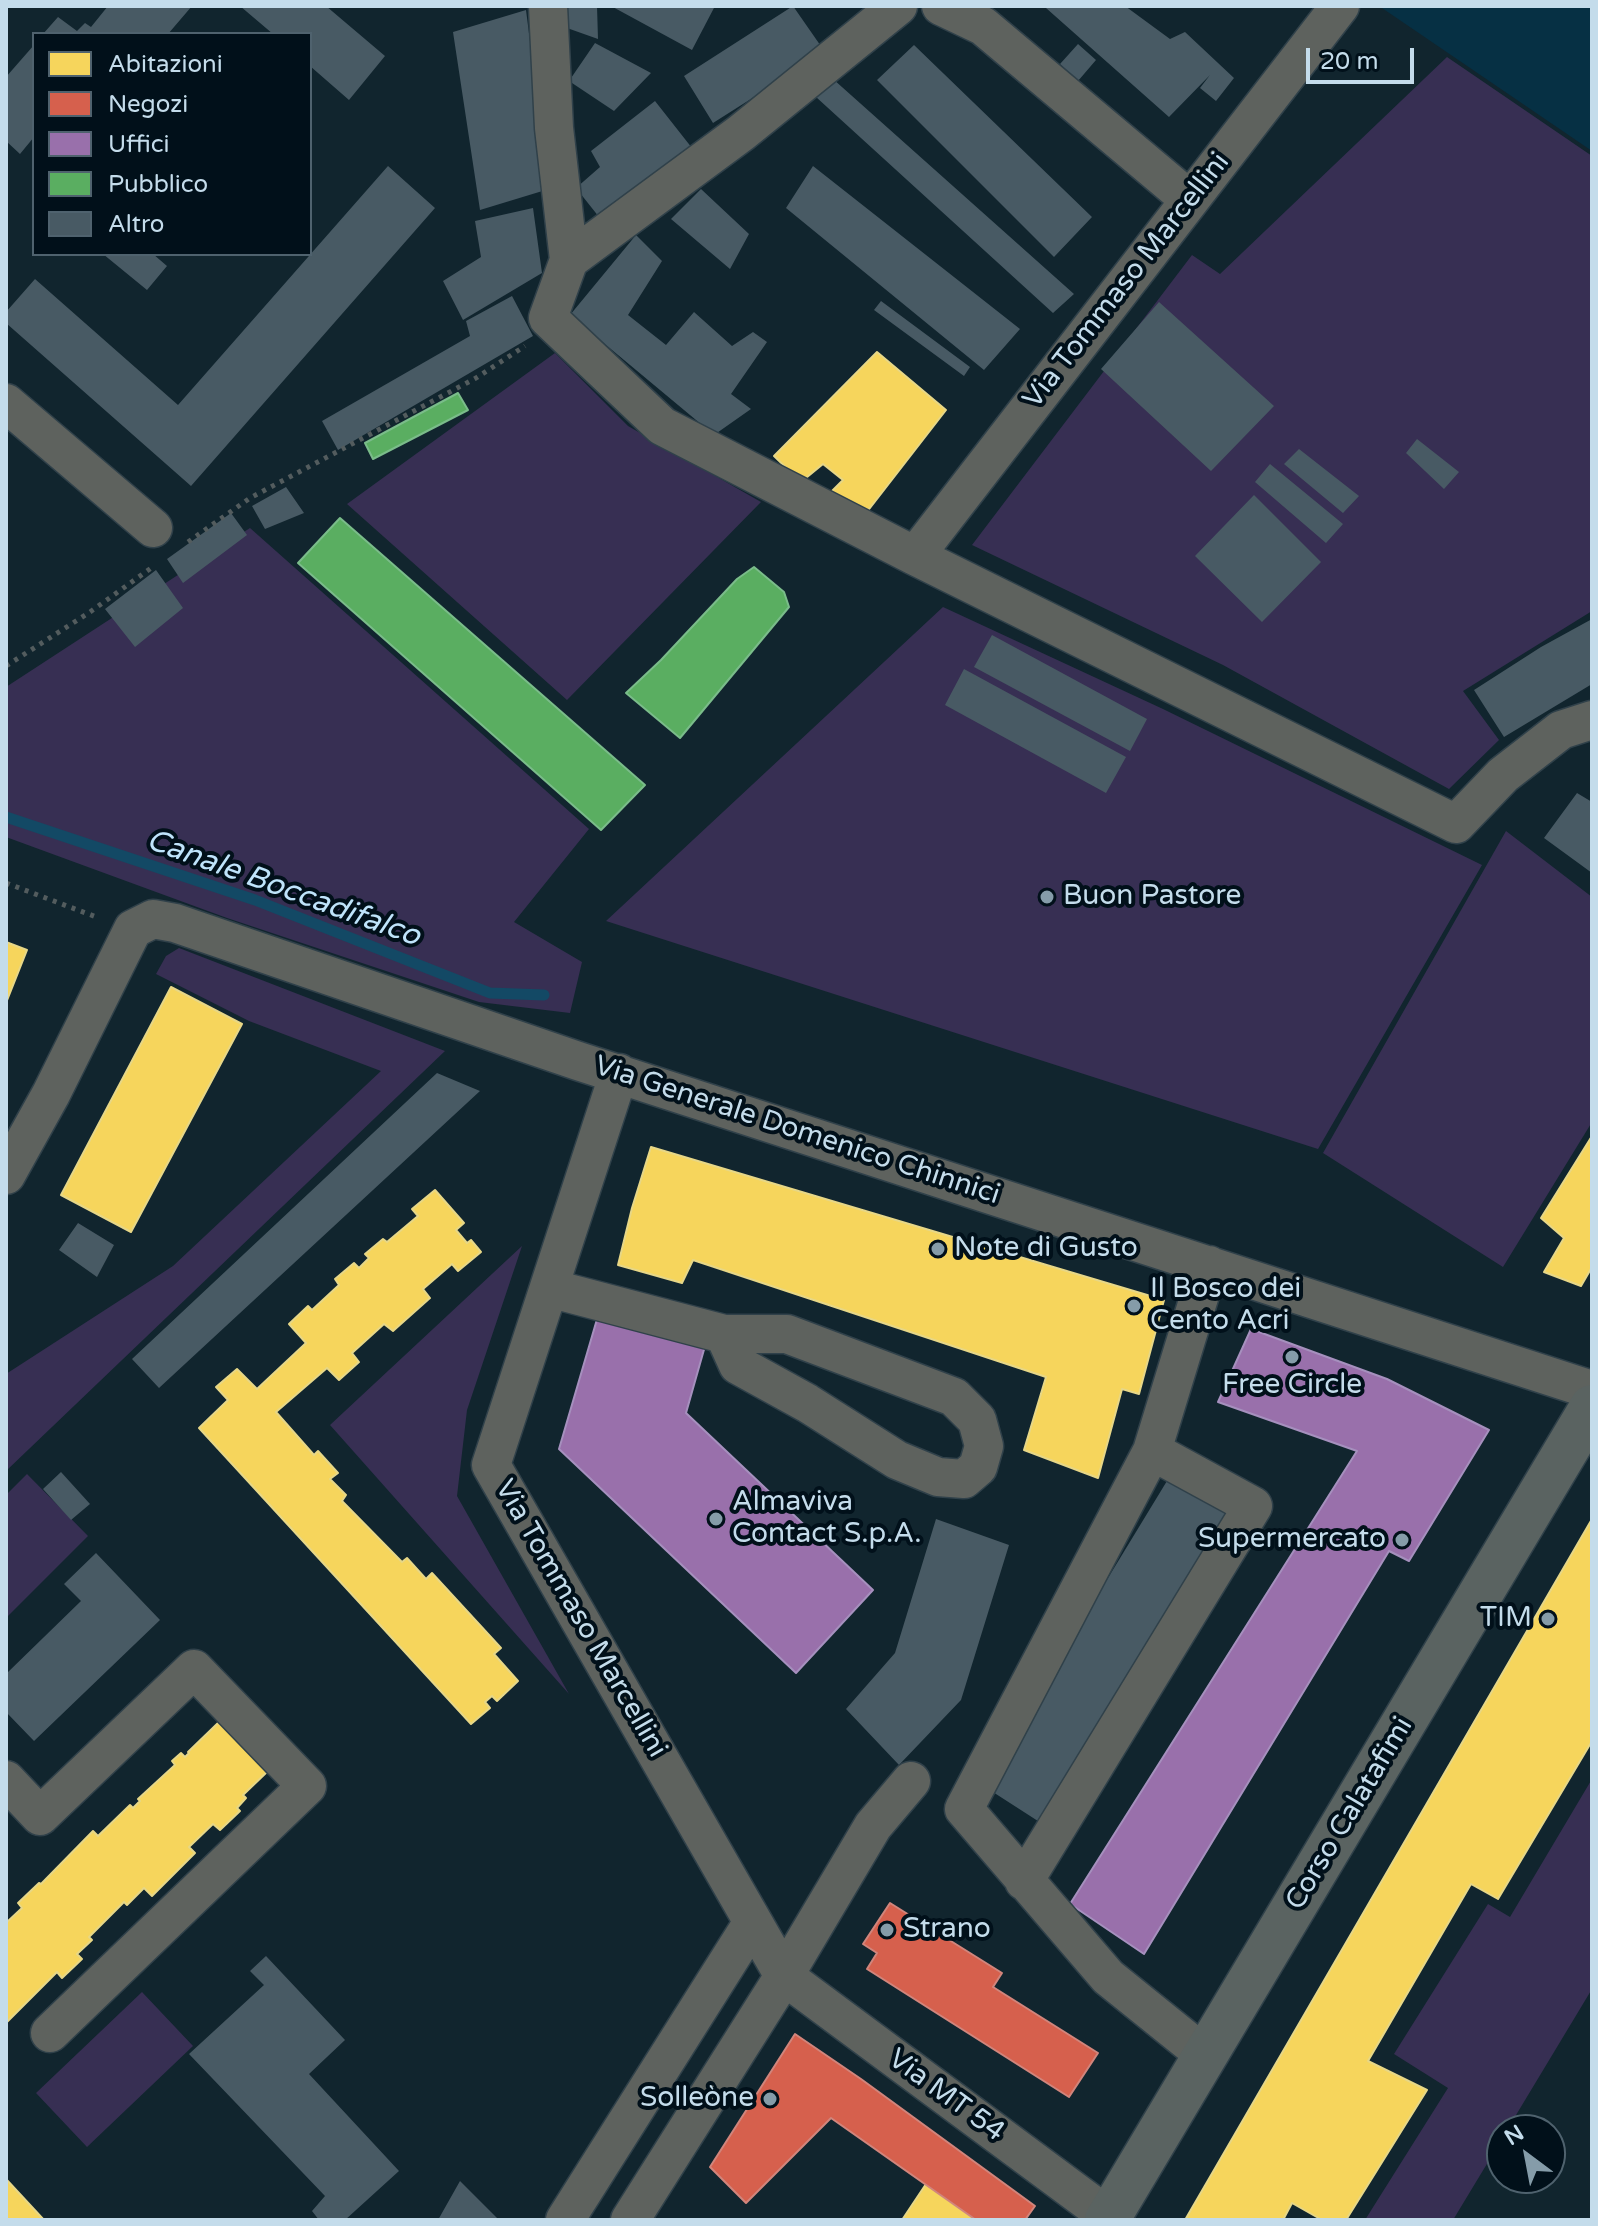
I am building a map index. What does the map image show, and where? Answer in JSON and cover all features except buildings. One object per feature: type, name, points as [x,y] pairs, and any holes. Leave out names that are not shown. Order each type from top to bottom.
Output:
[{"type":"main road","name":"Corso Calatafimi","points":[[1108,2218],[1592,1407]]},
{"type":"street","points":[[548,6],[554,128],[569,260],[548,318],[662,426],[915,556],[1456,824],[1503,775],[1561,730],[1592,720]]},
{"type":"street","points":[[569,260],[741,133],[898,6]]},
{"type":"street","points":[[941,6],[983,26],[1190,200]]},
{"type":"street","name":"Via Tommaso Marcellini","points":[[915,556],[1340,6]]},
{"type":"street","points":[[6,403],[164,546]]},
{"type":"street","name":"Via Generale Domenico Chinnici","points":[[133,929],[153,919],[175,923],[619,1073],[1592,1390]]},
{"type":"street","points":[[6,1175],[51,1094],[133,929]]},
{"type":"street","name":"Via Tommaso Marcellini","points":[[619,1073],[491,1465],[784,1976]]},
{"type":"street","points":[[1206,2056],[1108,1977],[964,1809],[1152,1451],[1209,1265]]},
{"type":"street","points":[[549,1288],[724,1334],[787,1334],[954,1397],[977,1420],[984,1446],[978,1467],[964,1479],[938,1477],[897,1460],[807,1403],[738,1365],[724,1334]]},
{"type":"street","points":[[1024,1881],[1253,1506],[1152,1451]]},
{"type":"street","points":[[12,1799],[40,1816],[194,1669],[307,1786],[50,2033]]},
{"type":"street","points":[[630,2220],[784,1976],[873,1826],[911,1781]]},
{"type":"street","points":[[565,2220],[753,1922]]},
{"type":"street","name":"Via MT 54","points":[[784,1976],[1108,2218]]},
{"type":"path","points":[[6,666],[90,612],[164,546],[476,378],[556,325]]},
{"type":"path","points":[[6,883],[133,929]]},
{"type":"shaded area","points":[[1592,6],[1592,151],[1382,8]]},
{"type":"shaded area","points":[[1447,57],[1592,156],[1592,611],[1463,691],[1499,740],[1449,789],[1223,665],[972,545],[1192,255],[1220,274]]},
{"type":"shaded area","points":[[555,353],[628,426],[761,502],[567,700],[347,504]]},
{"type":"shaded area","points":[[250,528],[589,829],[514,922],[582,962],[570,1013],[479,1002],[227,918],[6,837],[6,687]]},
{"type":"shaded area","name":"Buon Pastore","points":[[943,607],[1163,709],[1482,865],[1318,1149],[606,921]]},
{"type":"shaded area","points":[[1506,831],[1592,897],[1592,1122],[1503,1267],[1323,1153]]},
{"type":"shaded area","points":[[179,948],[445,1051],[6,1471],[6,1374],[173,1266],[381,1071],[249,1021],[156,974],[166,956]]},
{"type":"shaded area","points":[[522,1246],[467,1410],[457,1496],[569,1694],[330,1425]]},
{"type":"shaded area","points":[[27,1474],[88,1536],[6,1618],[6,1495]]},
{"type":"shaded area","points":[[1592,1779],[1592,1989],[1517,2114],[1486,2114],[1486,2165],[1453,2220],[1365,2220],[1448,2088],[1394,2054],[1488,1904],[1510,1917]]},
{"type":"shaded area","points":[[142,1992],[193,2046],[87,2147],[36,2093]]},
{"type":"waterway","name":"Canale Boccadifalco","points":[[6,817],[255,900],[490,993],[544,995]]},
{"type":"place","name":"Buon Pastore","points":[[1047,897]]},
{"type":"place","name":"Note di Gusto","points":[[938,1249]]},
{"type":"place","name":"Il Bosco dei Cento Acri","points":[[1134,1306]]},
{"type":"place","name":"Free Circle","points":[[1292,1357]]},
{"type":"place","name":"Almaviva Contact S.p.A.","points":[[716,1519]]},
{"type":"place","name":"Supermercato","points":[[1402,1540]]},
{"type":"place","name":"TIM","points":[[1548,1619]]},
{"type":"place","name":"Strano","points":[[887,1930]]},
{"type":"place","name":"Solleòne","points":[[770,2099]]}]
